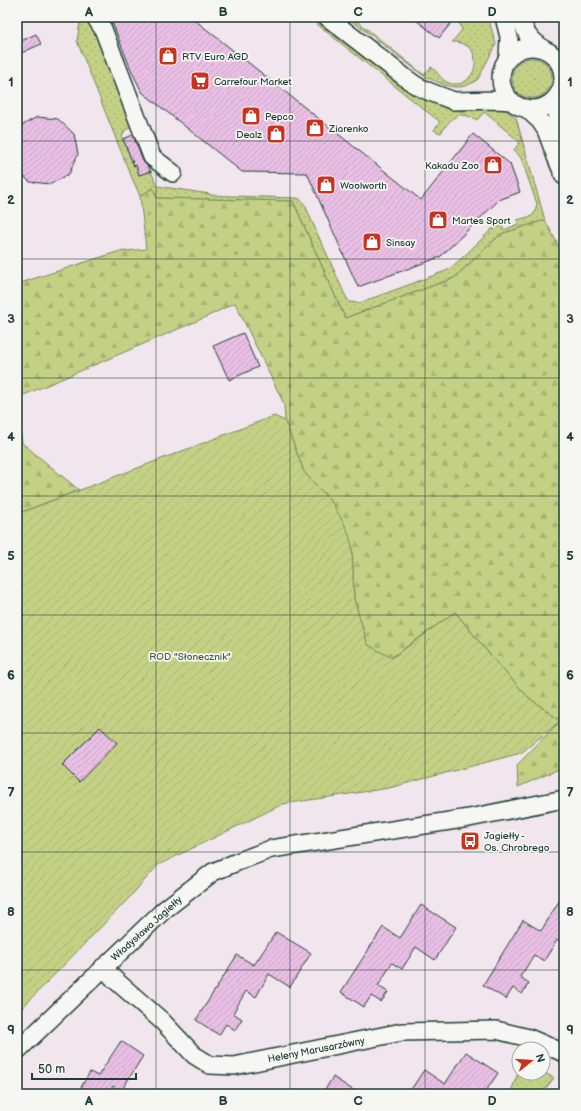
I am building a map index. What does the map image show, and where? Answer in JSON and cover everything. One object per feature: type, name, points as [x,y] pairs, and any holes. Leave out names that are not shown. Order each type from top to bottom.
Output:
[{"type":"street","points":[[96,17],[103,29],[152,157],[173,173]]},
{"type":"street","points":[[327,17],[417,86],[430,92],[454,101],[511,101]]},
{"type":"street","points":[[504,17],[508,36],[508,59]]},
{"type":"street","points":[[520,17],[528,36],[552,52],[560,64],[563,75],[561,90],[555,110],[556,118],[564,136]]},
{"type":"street","points":[[470,100],[488,89],[497,81],[501,75],[504,64],[521,49],[532,47],[552,52]]},
{"type":"street","points":[[501,75],[502,86],[507,97],[521,107],[543,107],[548,104],[561,90]]},
{"type":"street","points":[[526,108],[540,121],[546,130],[564,176]]},
{"type":"street","name":"Władysława Jagiełły","points":[[489,814],[507,806],[564,789]]},
{"type":"street","name":"Władysława Jagiełły","points":[[17,1051],[164,910],[212,872],[271,850],[489,814],[564,799]]},
{"type":"street","name":"Heleny Marusarzówny","points":[[103,968],[162,1021],[194,1055],[210,1065],[234,1066],[402,1032],[496,1030],[529,1038],[564,1053]]},
{"type":"green space","points":[[79,17],[86,17],[93,26],[132,127],[125,130],[122,137],[134,166],[136,165],[139,175],[151,171],[157,186],[210,194],[211,196],[299,198],[305,205],[321,243],[350,303],[359,303],[448,270],[492,229],[502,226],[504,230],[518,224],[517,220],[532,216],[535,212],[537,204],[521,158],[514,150],[520,142],[484,112],[477,120],[465,115],[457,116],[453,118],[441,133],[437,132],[434,130],[440,122],[308,17],[316,17],[401,86],[417,96],[445,108],[461,111],[479,110],[492,106],[502,107],[516,118],[545,220],[501,234],[454,278],[345,318],[293,201],[157,198],[153,188],[140,196],[77,41],[80,22]]},
{"type":"green space","points":[[347,17],[352,17],[424,75],[431,67],[443,80],[449,83],[459,84],[466,80],[472,74],[475,66],[475,57],[471,50],[464,44],[452,42],[462,30],[457,17],[488,17],[496,44],[478,79],[471,84],[464,86],[458,87],[445,85],[424,76]]},
{"type":"green space","points":[[536,58],[543,61],[549,67],[552,78],[551,86],[543,95],[536,98],[528,98],[521,95],[513,86],[512,74],[515,67],[524,59]]},
{"type":"green space","points":[[153,188],[157,198],[293,201],[345,318],[454,278],[501,234],[545,220],[564,256],[564,767],[518,787],[517,765],[560,721],[528,697],[496,662],[455,612],[391,658],[368,645],[354,599],[352,546],[333,504],[304,472],[285,421],[284,404],[235,303],[204,318],[17,398],[17,284],[117,252],[146,249],[140,196]]},
{"type":"green space","points":[[17,404],[22,443],[79,490],[17,514]]},
{"type":"green space","name":"ROD \"Słonecznik\"","points":[[274,416],[285,421],[304,472],[333,504],[347,529],[352,546],[354,599],[368,645],[392,658],[455,612],[496,662],[528,697],[560,721],[521,753],[389,788],[283,804],[158,865],[129,898],[17,1013],[17,514]]},
{"type":"green space","points":[[551,1076],[554,1078],[541,1094],[510,1094],[515,1081],[551,1081]]},
{"type":"building","points":[[110,17],[191,17],[421,200],[473,134],[510,164],[520,192],[499,200],[440,257],[358,287],[307,173],[242,172],[142,92],[132,72]]},
{"type":"building","points":[[412,17],[456,17],[439,38]]},
{"type":"building","points":[[36,34],[41,44],[17,55],[17,43]]},
{"type":"building","points":[[37,117],[58,119],[74,134],[78,154],[69,174],[51,184],[30,182],[17,170],[17,131],[19,127]]},
{"type":"building","points":[[133,135],[143,161],[151,171],[139,175],[136,165],[134,166],[123,139]]},
{"type":"building","points":[[243,333],[258,367],[229,380],[213,346]]},
{"type":"building","points":[[100,727],[117,743],[79,782],[62,765]]},
{"type":"building","points":[[564,893],[564,945],[557,940],[544,961],[534,955],[520,977],[529,983],[522,994],[513,988],[506,999],[483,985],[523,920],[541,931]]},
{"type":"building","points":[[421,905],[456,927],[435,960],[416,947],[402,969],[392,963],[378,986],[388,992],[381,1002],[371,996],[364,1007],[341,992],[383,927],[400,938]]},
{"type":"building","points":[[276,932],[311,953],[290,987],[269,974],[256,997],[246,991],[233,1013],[242,1019],[235,1030],[226,1024],[219,1035],[196,1020],[237,955],[254,965]]},
{"type":"building","points":[[121,1041],[143,1056],[121,1091],[113,1086],[108,1094],[77,1094],[90,1072],[98,1076]]},
{"type":"building","points":[[466,1052],[498,1073],[484,1094],[408,1094],[424,1070],[445,1084]]},
{"type":"building","points":[[333,1077],[359,1094],[322,1094]]},
{"type":"place","name":"RTV Euro AGD","points":[[168,56]]},
{"type":"place","name":"Carrefour Market","points":[[200,81]]},
{"type":"place","name":"Pepco","points":[[251,116]]},
{"type":"place","name":"Ziarenko","points":[[315,128]]},
{"type":"place","name":"Dealz","points":[[276,134]]},
{"type":"place","name":"Kakadu Zoo","points":[[493,165]]},
{"type":"place","name":"Woolworth","points":[[326,185]]},
{"type":"place","name":"Martes Sport","points":[[438,220]]},
{"type":"place","name":"Sinsay","points":[[372,242]]},
{"type":"place","name":"Jagiełły - Os. Chrobrego","points":[[470,841]]}]
